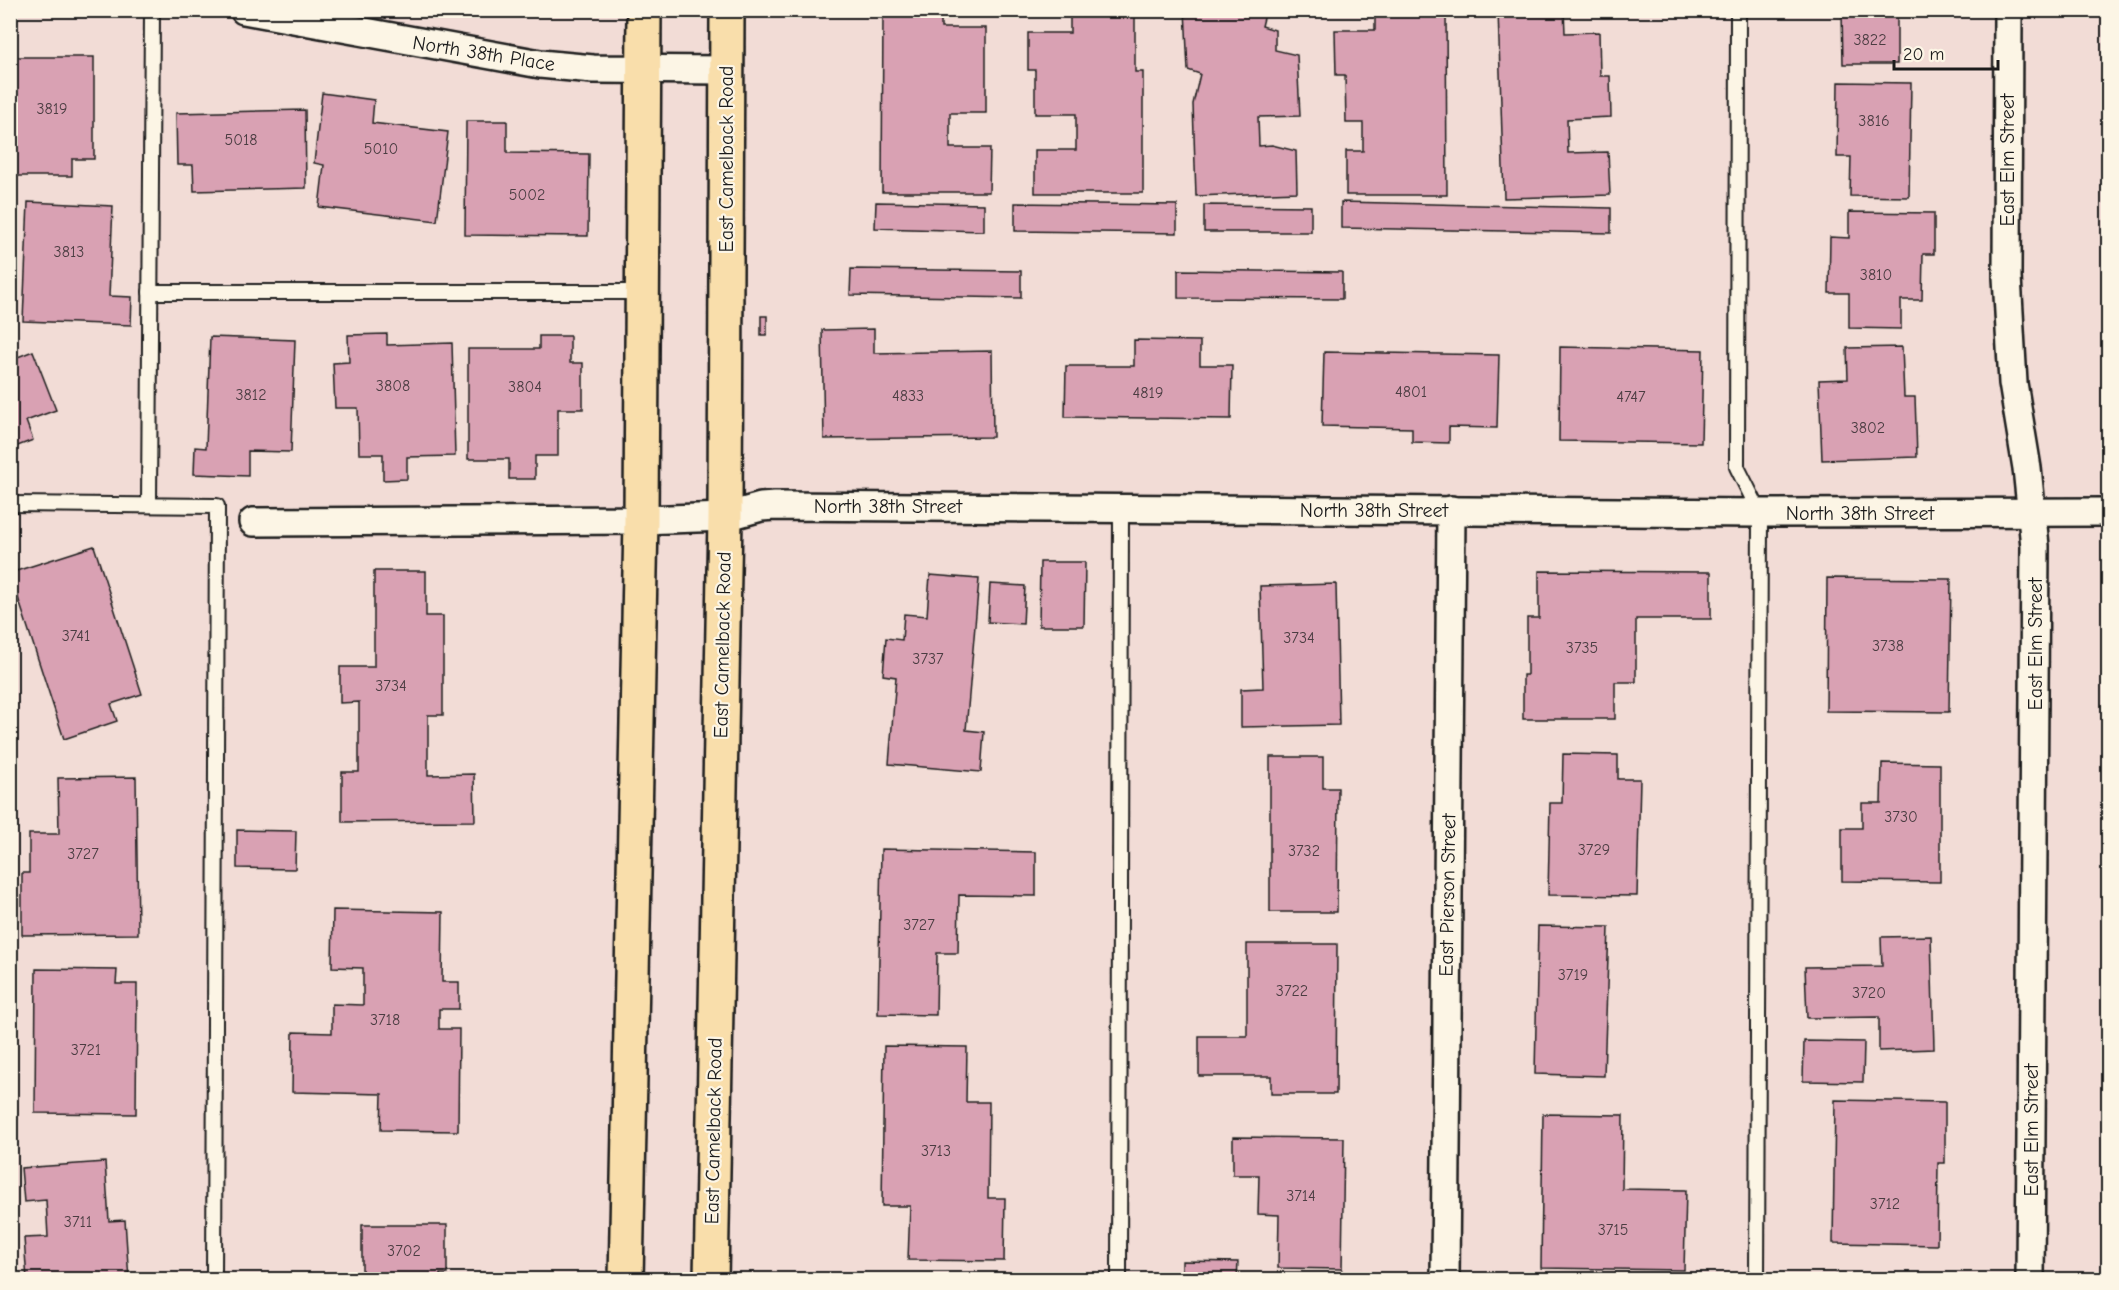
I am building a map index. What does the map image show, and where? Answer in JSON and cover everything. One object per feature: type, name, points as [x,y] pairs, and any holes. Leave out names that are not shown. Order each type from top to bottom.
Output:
[{"type":"main road","points":[[626,1280],[641,520],[644,10]]},
{"type":"main road","name":"East Camelback Road","points":[[711,1280],[725,517],[727,10]]},
{"type":"street","name":"North 38th Place","points":[[244,10],[540,64],[594,69],[726,70]]},
{"type":"street","name":"East Elm Street","points":[[2008,10],[2007,277],[2013,383],[2027,468],[2036,546],[2030,1280]]},
{"type":"street","name":"North 38th Street","points":[[641,520],[725,517],[761,507],[775,506],[1760,513],[2109,512]]},
{"type":"street","name":"East Pierson Street","points":[[1445,1280],[1451,510]]},
{"type":"street","points":[[252,522],[641,520]]},
{"type":"lane","points":[[149,505],[152,10]]},
{"type":"lane","points":[[1738,10],[1737,468],[1760,513],[1757,1280]]},
{"type":"lane","points":[[150,292],[643,292]]},
{"type":"lane","points":[[10,504],[217,506],[214,1280]]},
{"type":"lane","points":[[1119,1280],[1121,508]]},
{"type":"building","points":[[883,10],[941,10],[941,28],[986,28],[986,113],[950,113],[950,148],[990,148],[989,192],[882,192]]},
{"type":"building","points":[[1070,10],[1135,10],[1135,72],[1143,72],[1143,193],[1035,193],[1035,150],[1076,150],[1076,114],[1035,114],[1035,70],[1028,70],[1028,33],[1070,33]]},
{"type":"building","points":[[1185,10],[1266,10],[1262,26],[1275,30],[1275,50],[1297,55],[1300,116],[1258,117],[1259,146],[1272,145],[1296,151],[1297,192],[1196,196],[1193,104],[1200,74],[1188,70]]},
{"type":"building","points":[[1375,10],[1446,10],[1447,195],[1346,195],[1346,151],[1363,151],[1363,123],[1346,123],[1345,75],[1336,75],[1335,30],[1375,30]]},
{"type":"building","points":[[1498,10],[1564,10],[1565,33],[1599,32],[1600,76],[1610,76],[1611,117],[1567,119],[1568,153],[1608,152],[1610,195],[1504,198]]},
{"type":"building","points":[[1792,10],[1910,10],[1910,14],[1897,14],[1897,64],[1843,64],[1842,12],[1792,12]]},
{"type":"building","points":[[10,57],[94,57],[94,159],[72,159],[72,176],[10,176]]},
{"type":"building","points":[[2103,69],[2108,69],[2108,123],[2104,123]]},
{"type":"building","points":[[1838,82],[1911,83],[1909,197],[1850,196],[1851,157],[1837,157]]},
{"type":"building","points":[[322,93],[374,100],[372,123],[448,132],[437,221],[319,207],[324,165],[314,163]]},
{"type":"building","points":[[305,110],[306,188],[194,191],[193,165],[177,165],[176,113]]},
{"type":"building","points":[[466,121],[507,121],[507,153],[589,154],[588,236],[465,235]]},
{"type":"building","points":[[28,202],[113,206],[109,296],[132,297],[131,325],[23,321]]},
{"type":"building","points":[[876,202],[984,204],[984,231],[875,228]]},
{"type":"building","points":[[1341,202],[1611,208],[1611,233],[1341,228]]},
{"type":"building","points":[[1015,203],[1177,205],[1177,233],[1015,231]]},
{"type":"building","points":[[1204,205],[1311,206],[1311,232],[1204,232]]},
{"type":"building","points":[[2107,208],[2108,265],[2105,265]]},
{"type":"building","points":[[1849,212],[1934,213],[1934,254],[1923,254],[1922,300],[1901,300],[1901,329],[1849,328],[1849,293],[1829,293],[1830,237],[1849,238]]},
{"type":"building","points":[[851,269],[1021,271],[1021,298],[850,295]]},
{"type":"building","points":[[1178,270],[1342,272],[1342,299],[1178,298]]},
{"type":"building","points":[[761,316],[767,316],[767,335],[761,335]]},
{"type":"building","points":[[874,329],[874,353],[992,351],[993,437],[824,439],[822,330]]},
{"type":"building","points":[[387,334],[387,345],[452,343],[455,456],[407,457],[407,479],[383,480],[383,454],[359,454],[358,408],[335,408],[333,363],[349,362],[348,335]]},
{"type":"building","points":[[539,336],[570,336],[570,363],[583,363],[583,409],[558,409],[558,456],[535,456],[535,479],[509,479],[509,459],[468,459],[468,349],[539,349]]},
{"type":"building","points":[[210,337],[295,340],[291,452],[248,451],[248,476],[194,474],[195,447],[206,448]]},
{"type":"building","points":[[1134,340],[1200,341],[1200,365],[1232,365],[1231,419],[1065,417],[1066,366],[1134,366]]},
{"type":"building","points":[[1560,347],[1703,350],[1701,443],[1559,441]]},
{"type":"building","points":[[1902,347],[1904,397],[1915,397],[1917,457],[1822,460],[1819,380],[1848,379],[1847,348]]},
{"type":"building","points":[[33,351],[56,410],[26,421],[33,440],[10,449],[10,360]]},
{"type":"building","points":[[1324,352],[1499,355],[1497,428],[1449,427],[1449,443],[1412,442],[1412,428],[1322,426]]},
{"type":"building","points":[[94,546],[142,694],[111,704],[117,721],[64,739],[10,573]]},
{"type":"building","points":[[1040,562],[1085,562],[1084,626],[1039,626]]},
{"type":"building","points":[[374,571],[426,571],[426,616],[443,616],[443,715],[428,715],[428,775],[474,774],[475,821],[342,822],[342,772],[359,772],[359,702],[340,703],[340,667],[374,667]]},
{"type":"building","points":[[1539,571],[1711,572],[1711,619],[1636,619],[1636,682],[1615,682],[1615,719],[1523,719],[1523,675],[1527,675],[1527,618],[1539,618]]},
{"type":"building","points":[[930,575],[979,579],[966,730],[984,732],[981,772],[889,764],[896,677],[883,675],[886,638],[902,640],[904,614],[927,616]]},
{"type":"building","points":[[1827,578],[1951,579],[1949,712],[1826,711]]},
{"type":"building","points":[[990,584],[1025,586],[1023,624],[988,622]]},
{"type":"building","points":[[1336,584],[1339,725],[1241,727],[1241,689],[1263,688],[1260,586]]},
{"type":"building","points":[[1563,754],[1618,755],[1618,779],[1640,779],[1637,896],[1548,895],[1550,803],[1562,803]]},
{"type":"building","points":[[1270,757],[1323,757],[1323,788],[1338,788],[1337,912],[1270,912]]},
{"type":"building","points":[[1882,763],[1940,764],[1940,882],[1842,881],[1842,828],[1862,828],[1862,803],[1881,803]]},
{"type":"building","points":[[136,777],[138,934],[22,935],[22,873],[29,873],[29,834],[59,834],[58,778]]},
{"type":"building","points":[[237,830],[296,831],[295,869],[237,868]]},
{"type":"building","points":[[881,849],[1036,852],[1036,896],[959,895],[958,953],[937,953],[936,1015],[878,1014]]},
{"type":"building","points":[[333,910],[443,912],[442,982],[459,982],[459,1009],[439,1009],[439,1029],[459,1029],[458,1131],[381,1130],[382,1094],[292,1092],[293,1032],[332,1033],[332,1004],[363,1005],[363,968],[332,967]]},
{"type":"building","points":[[1538,926],[1609,927],[1604,1076],[1535,1074]]},
{"type":"building","points":[[1931,936],[1934,1049],[1879,1051],[1879,1017],[1807,1018],[1805,967],[1882,966],[1881,937]]},
{"type":"building","points":[[1247,944],[1337,944],[1336,1094],[1271,1094],[1271,1076],[1199,1076],[1199,1036],[1247,1036]]},
{"type":"building","points":[[36,969],[117,970],[116,984],[137,984],[136,1114],[35,1113]]},
{"type":"building","points":[[1804,1041],[1864,1042],[1863,1082],[1803,1081]]},
{"type":"building","points":[[884,1046],[967,1047],[966,1102],[989,1102],[988,1198],[1005,1198],[1004,1261],[908,1260],[910,1206],[882,1206]]},
{"type":"building","points":[[1835,1100],[1945,1102],[1945,1163],[1938,1163],[1937,1245],[1833,1243]]},
{"type":"building","points":[[1543,1114],[1623,1115],[1622,1189],[1686,1190],[1684,1270],[1541,1268]]},
{"type":"building","points":[[1233,1137],[1344,1138],[1342,1269],[1278,1268],[1279,1215],[1258,1214],[1259,1175],[1233,1175]]},
{"type":"building","points":[[105,1162],[109,1221],[125,1220],[129,1280],[27,1280],[24,1238],[48,1237],[46,1200],[24,1202],[21,1168]]},
{"type":"building","points":[[362,1225],[447,1225],[447,1274],[440,1274],[440,1280],[362,1280]]},
{"type":"building","points":[[1182,1261],[1238,1262],[1237,1280],[1182,1280]]},
{"type":"building","points":[[1836,1275],[1886,1276],[1886,1280],[1836,1280]]}]
